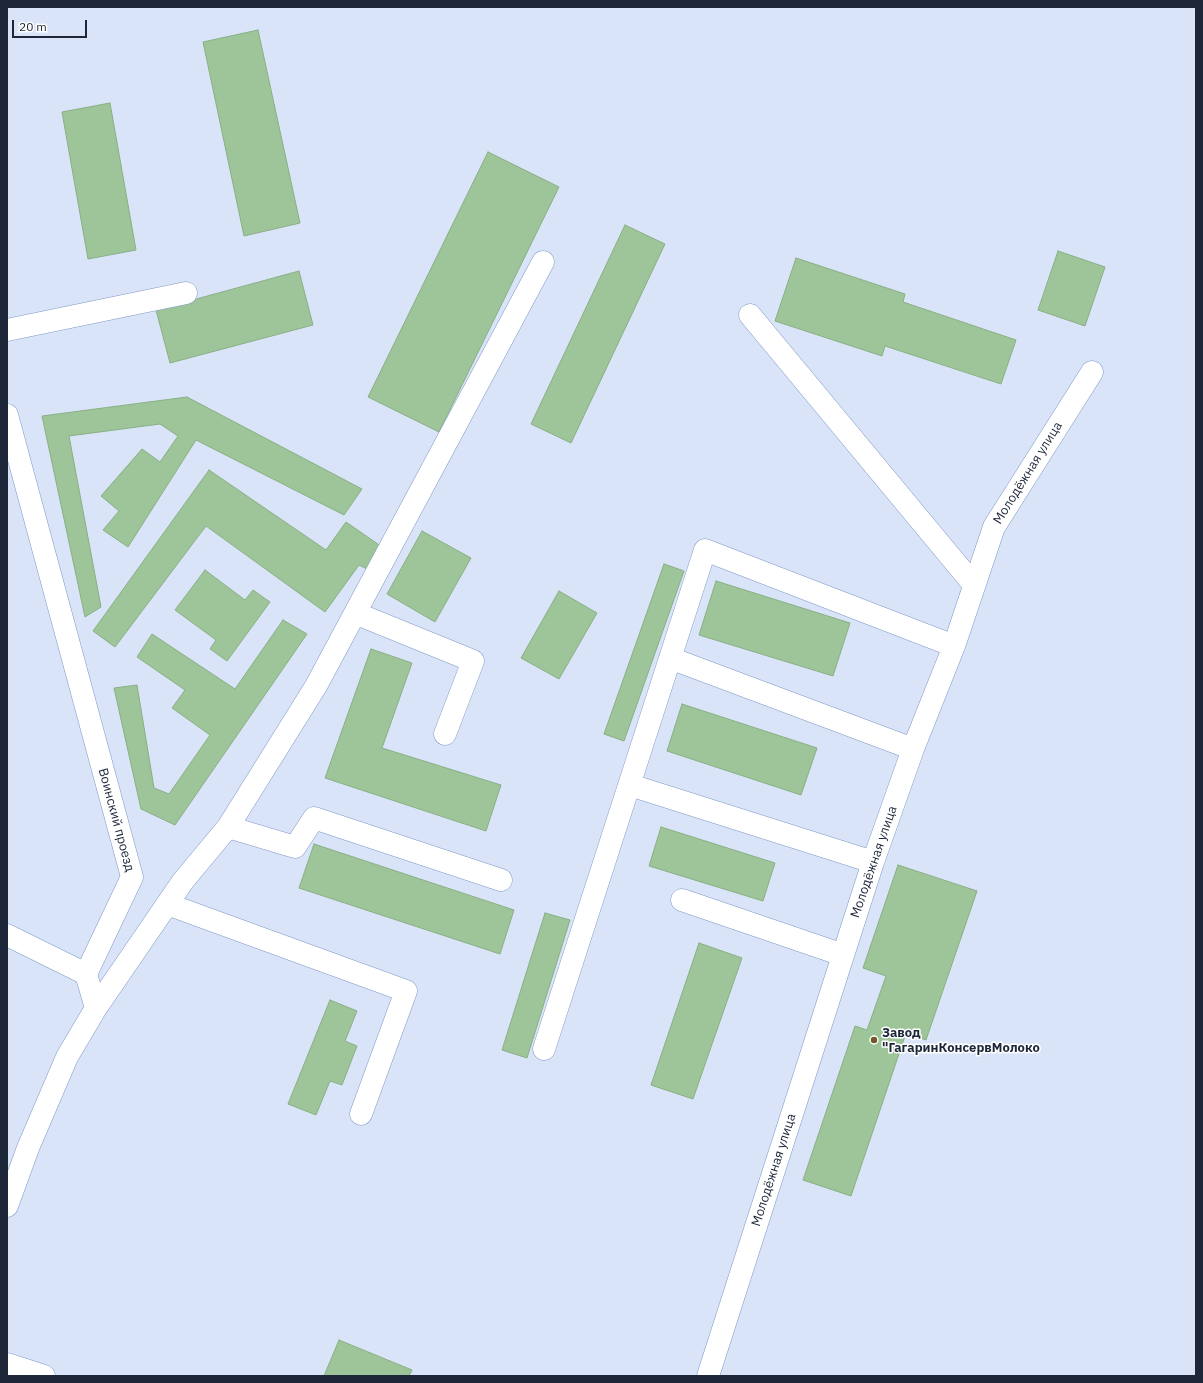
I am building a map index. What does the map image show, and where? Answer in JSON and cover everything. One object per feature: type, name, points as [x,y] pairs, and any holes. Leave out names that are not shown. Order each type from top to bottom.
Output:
[{"type":"street","points":[[7,1206],[28,1148],[67,1057],[96,1008],[183,881],[228,827],[316,686],[543,262]]},
{"type":"street","points":[[7,330],[186,293]]},
{"type":"street","points":[[750,315],[974,584]]},
{"type":"street","name":"Молодёжная улица","points":[[708,1376],[873,862],[913,749],[954,646],[994,527],[1092,372]]},
{"type":"street","name":"Воинский проезд","points":[[7,415],[132,877],[86,974]]},
{"type":"street","points":[[544,1049],[705,550],[954,646]]},
{"type":"street","points":[[355,613],[474,661],[445,734]]},
{"type":"street","points":[[670,658],[913,749]]},
{"type":"street","points":[[630,785],[873,862]]},
{"type":"street","points":[[228,827],[296,847],[314,818],[501,880]]},
{"type":"street","points":[[682,900],[843,955]]},
{"type":"street","points":[[167,904],[406,991],[361,1114]]},
{"type":"street","points":[[7,935],[86,974],[96,1008]]},
{"type":"street","points":[[7,1364],[44,1376]]},
{"type":"building","points":[[258,30],[300,223],[244,236],[203,42]]},
{"type":"building","points":[[110,103],[136,250],[88,259],[62,112]]},
{"type":"building","points":[[488,152],[559,187],[439,432],[368,397]]},
{"type":"building","points":[[625,225],[665,244],[571,443],[531,424]]},
{"type":"building","points":[[1058,251],[1105,267],[1085,326],[1038,310]]},
{"type":"building","points":[[796,258],[905,294],[903,302],[1016,340],[1001,384],[885,346],[882,356],[775,321]]},
{"type":"building","points":[[299,271],[313,325],[170,363],[156,310]]},
{"type":"building","points":[[187,397],[362,489],[344,515],[196,440],[128,547],[103,530],[119,511],[101,496],[142,449],[160,462],[178,436],[160,424],[69,436],[101,607],[85,617],[42,416]]},
{"type":"building","points":[[209,470],[326,550],[346,522],[385,549],[369,570],[359,565],[325,612],[206,526],[115,647],[93,631]]},
{"type":"building","points":[[422,531],[471,558],[435,622],[387,594]]},
{"type":"building","points":[[664,564],[684,571],[624,741],[604,734]]},
{"type":"building","points":[[205,570],[245,600],[253,590],[270,602],[227,661],[210,649],[216,640],[175,610]]},
{"type":"building","points":[[716,581],[850,623],[833,676],[699,635]]},
{"type":"building","points":[[559,591],[597,613],[559,679],[521,658]]},
{"type":"building","points":[[283,620],[307,634],[175,825],[141,809],[114,688],[137,685],[154,788],[169,794],[210,735],[172,708],[185,690],[137,657],[152,634],[235,689]]},
{"type":"building","points":[[371,649],[412,663],[382,748],[501,785],[486,831],[325,778]]},
{"type":"building","points":[[682,704],[817,748],[801,795],[667,751]]},
{"type":"building","points":[[661,827],[775,863],[763,901],[649,866]]},
{"type":"building","points":[[314,844],[514,910],[500,954],[299,888]]},
{"type":"building","points":[[898,865],[977,891],[926,1040],[906,1033],[851,1196],[803,1180],[855,1026],[867,1030],[886,976],[863,968]]},
{"type":"building","points":[[545,913],[570,920],[527,1058],[502,1050]]},
{"type":"building","points":[[699,943],[742,958],[693,1099],[651,1085]]},
{"type":"building","points":[[330,1000],[357,1011],[345,1041],[357,1046],[342,1085],[330,1081],[316,1115],[288,1104]]},
{"type":"building","points":[[339,1340],[412,1370],[409,1376],[324,1376]]},
{"type":"place","name":"Завод \"ГагаринКонсервМолоко","points":[[874,1040]]}]
